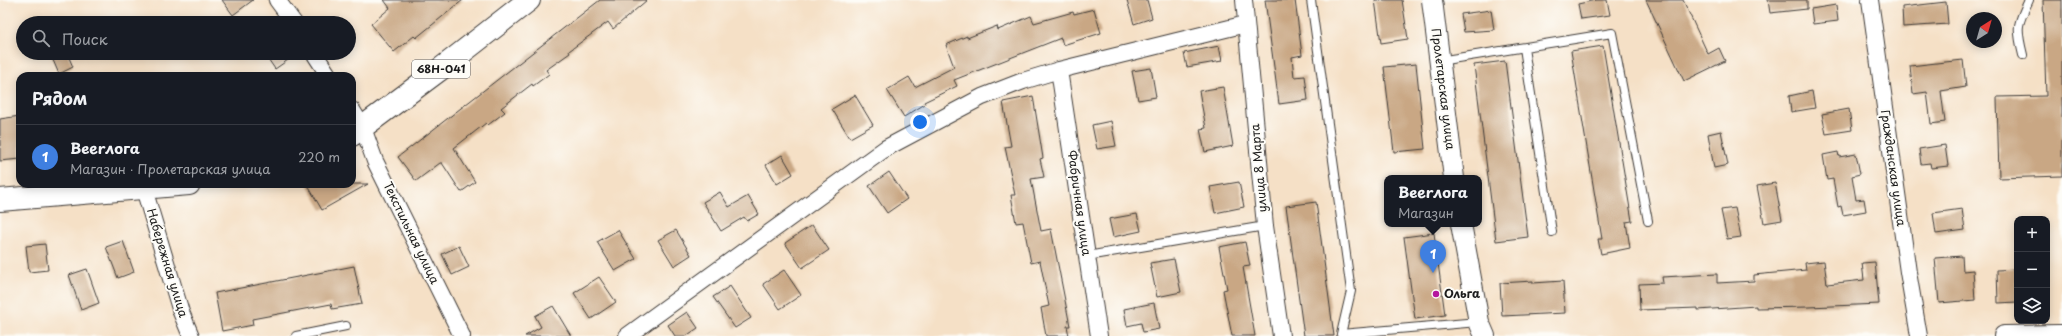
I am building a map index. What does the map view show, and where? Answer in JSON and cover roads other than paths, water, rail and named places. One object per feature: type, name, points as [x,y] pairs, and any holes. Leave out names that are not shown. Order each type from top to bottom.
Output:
[{"type":"main road","name":"68Н-041","points":[[356,124],[529,0]]},
{"type":"main road","points":[[0,200],[153,188]]},
{"type":"street","points":[[277,0],[289,16]]},
{"type":"street","name":"улица 8 Марта","points":[[1244,0],[1265,226],[1280,336]]},
{"type":"street","name":"Пролетарская улица","points":[[1432,0],[1438,62],[1454,175]]},
{"type":"street","name":"Гражданская улица","points":[[1870,0],[1908,272],[1919,336]]},
{"type":"street","points":[[626,336],[886,148],[982,97],[1023,81],[1059,70],[1246,24]]},
{"type":"street","points":[[319,60],[326,72]]},
{"type":"street","name":"Фабричная улица","points":[[1059,70],[1099,336]]},
{"type":"street","name":"Текстильная улица","points":[[356,124],[462,336]]},
{"type":"street","name":"Набережная улица","points":[[144,189],[181,312],[191,336]]},
{"type":"street","points":[[1462,227],[1482,329]]},
{"type":"street","points":[[2004,336],[2062,335]]},
{"type":"lane","points":[[1311,0],[1351,291],[1342,334],[1482,329]]},
{"type":"lane","points":[[2023,55],[2018,33],[2018,23],[2029,0]]},
{"type":"lane","points":[[1438,62],[1612,33],[1648,221]]},
{"type":"lane","points":[[1524,48],[1552,232]]},
{"type":"lane","points":[[1087,256],[1265,226]]},
{"type":"lane","points":[[296,336],[346,326]]},
{"type":"place","name":"Beerлога","points":[[1433,273]]},
{"type":"place","name":"Ольга","points":[[1436,294]]}]
